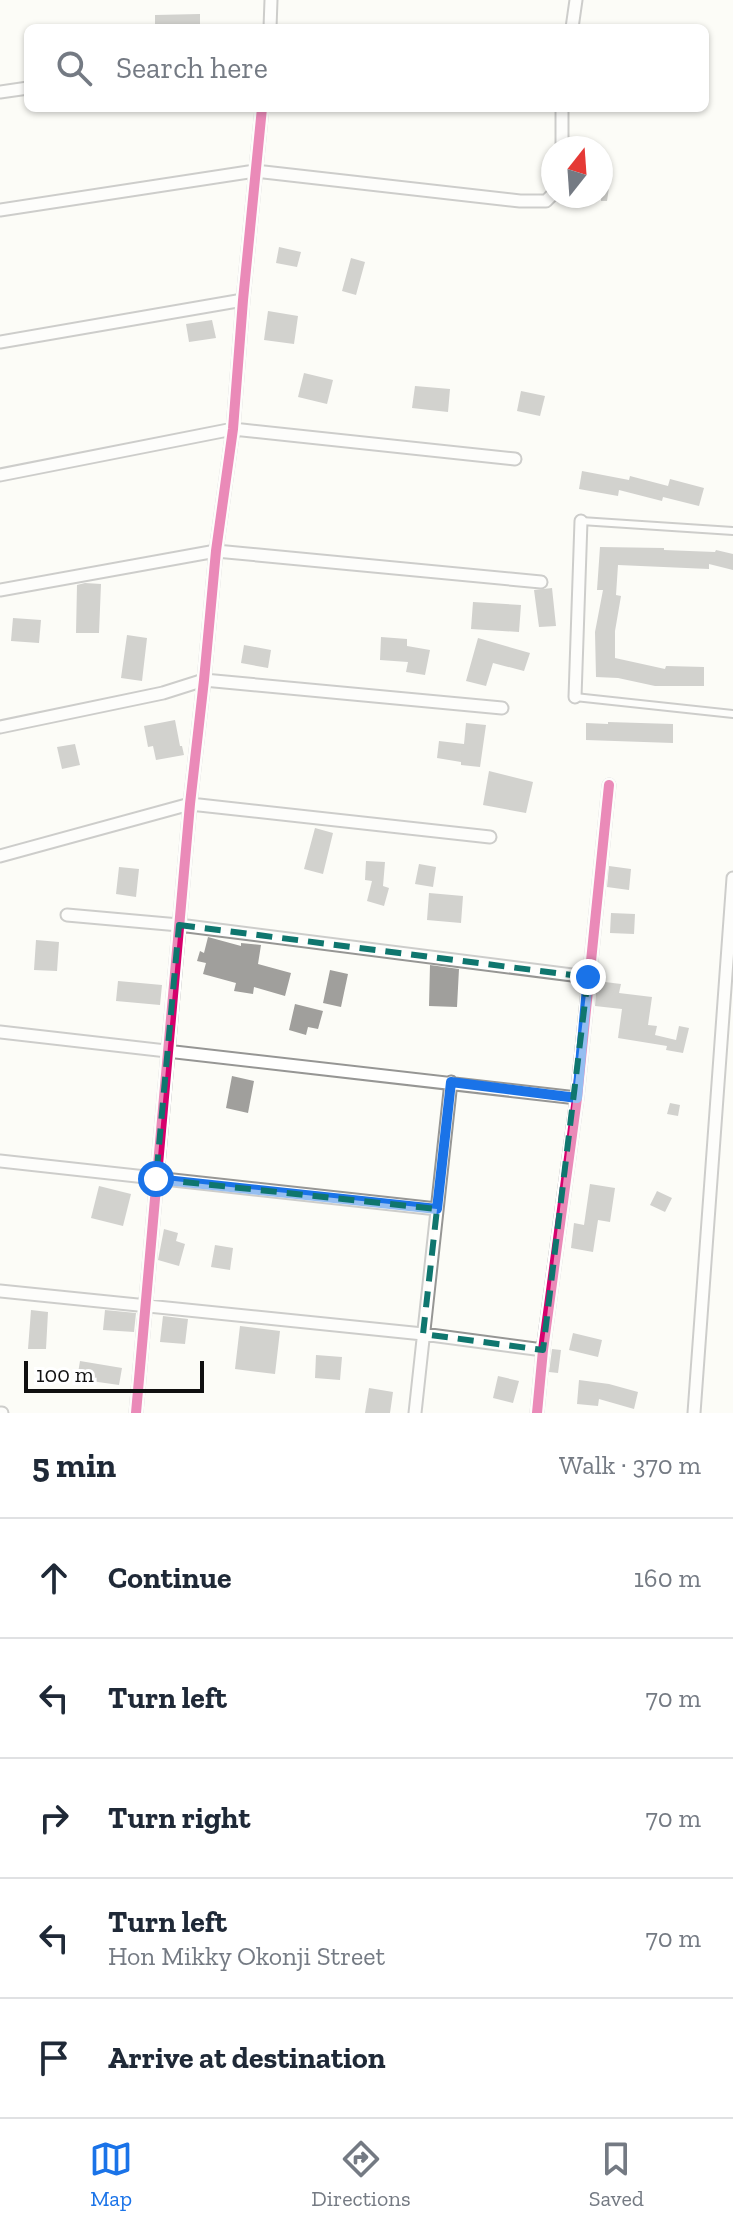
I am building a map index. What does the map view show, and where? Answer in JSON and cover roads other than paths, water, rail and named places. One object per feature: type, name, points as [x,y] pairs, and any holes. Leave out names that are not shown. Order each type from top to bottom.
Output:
[{"type":"street","points":[[270,24],[271,0]]},
{"type":"street","points":[[573,24],[576,0]]},
{"type":"street","points":[[0,92],[24,89]]},
{"type":"street","points":[[136,1413],[190,804],[216,551],[233,429],[262,112]]},
{"type":"street","points":[[562,112],[562,136]]},
{"type":"street","points":[[0,210],[255,171],[541,201]]},
{"type":"street","points":[[0,342],[243,300]]},
{"type":"street","points":[[0,475],[233,429],[515,459]]},
{"type":"street","points":[[575,697],[581,521]]},
{"type":"street","points":[[0,590],[216,551],[541,582]]},
{"type":"street","points":[[0,727],[163,693],[204,680],[502,708]]},
{"type":"street","points":[[537,1413],[577,1098],[609,785]]},
{"type":"street","points":[[0,856],[190,804],[490,837]]},
{"type":"street","points":[[694,1413],[733,878]]},
{"type":"street","points":[[67,915],[179,925],[588,977]]},
{"type":"street","points":[[0,1032],[577,1098]]},
{"type":"street","points":[[415,1413],[451,1082]]},
{"type":"street","points":[[0,1161],[437,1209]]},
{"type":"street","points":[[0,1291],[423,1334],[543,1350]]},
{"type":"lane","points":[[581,521],[733,531]]},
{"type":"lane","points":[[575,697],[733,714]]}]
